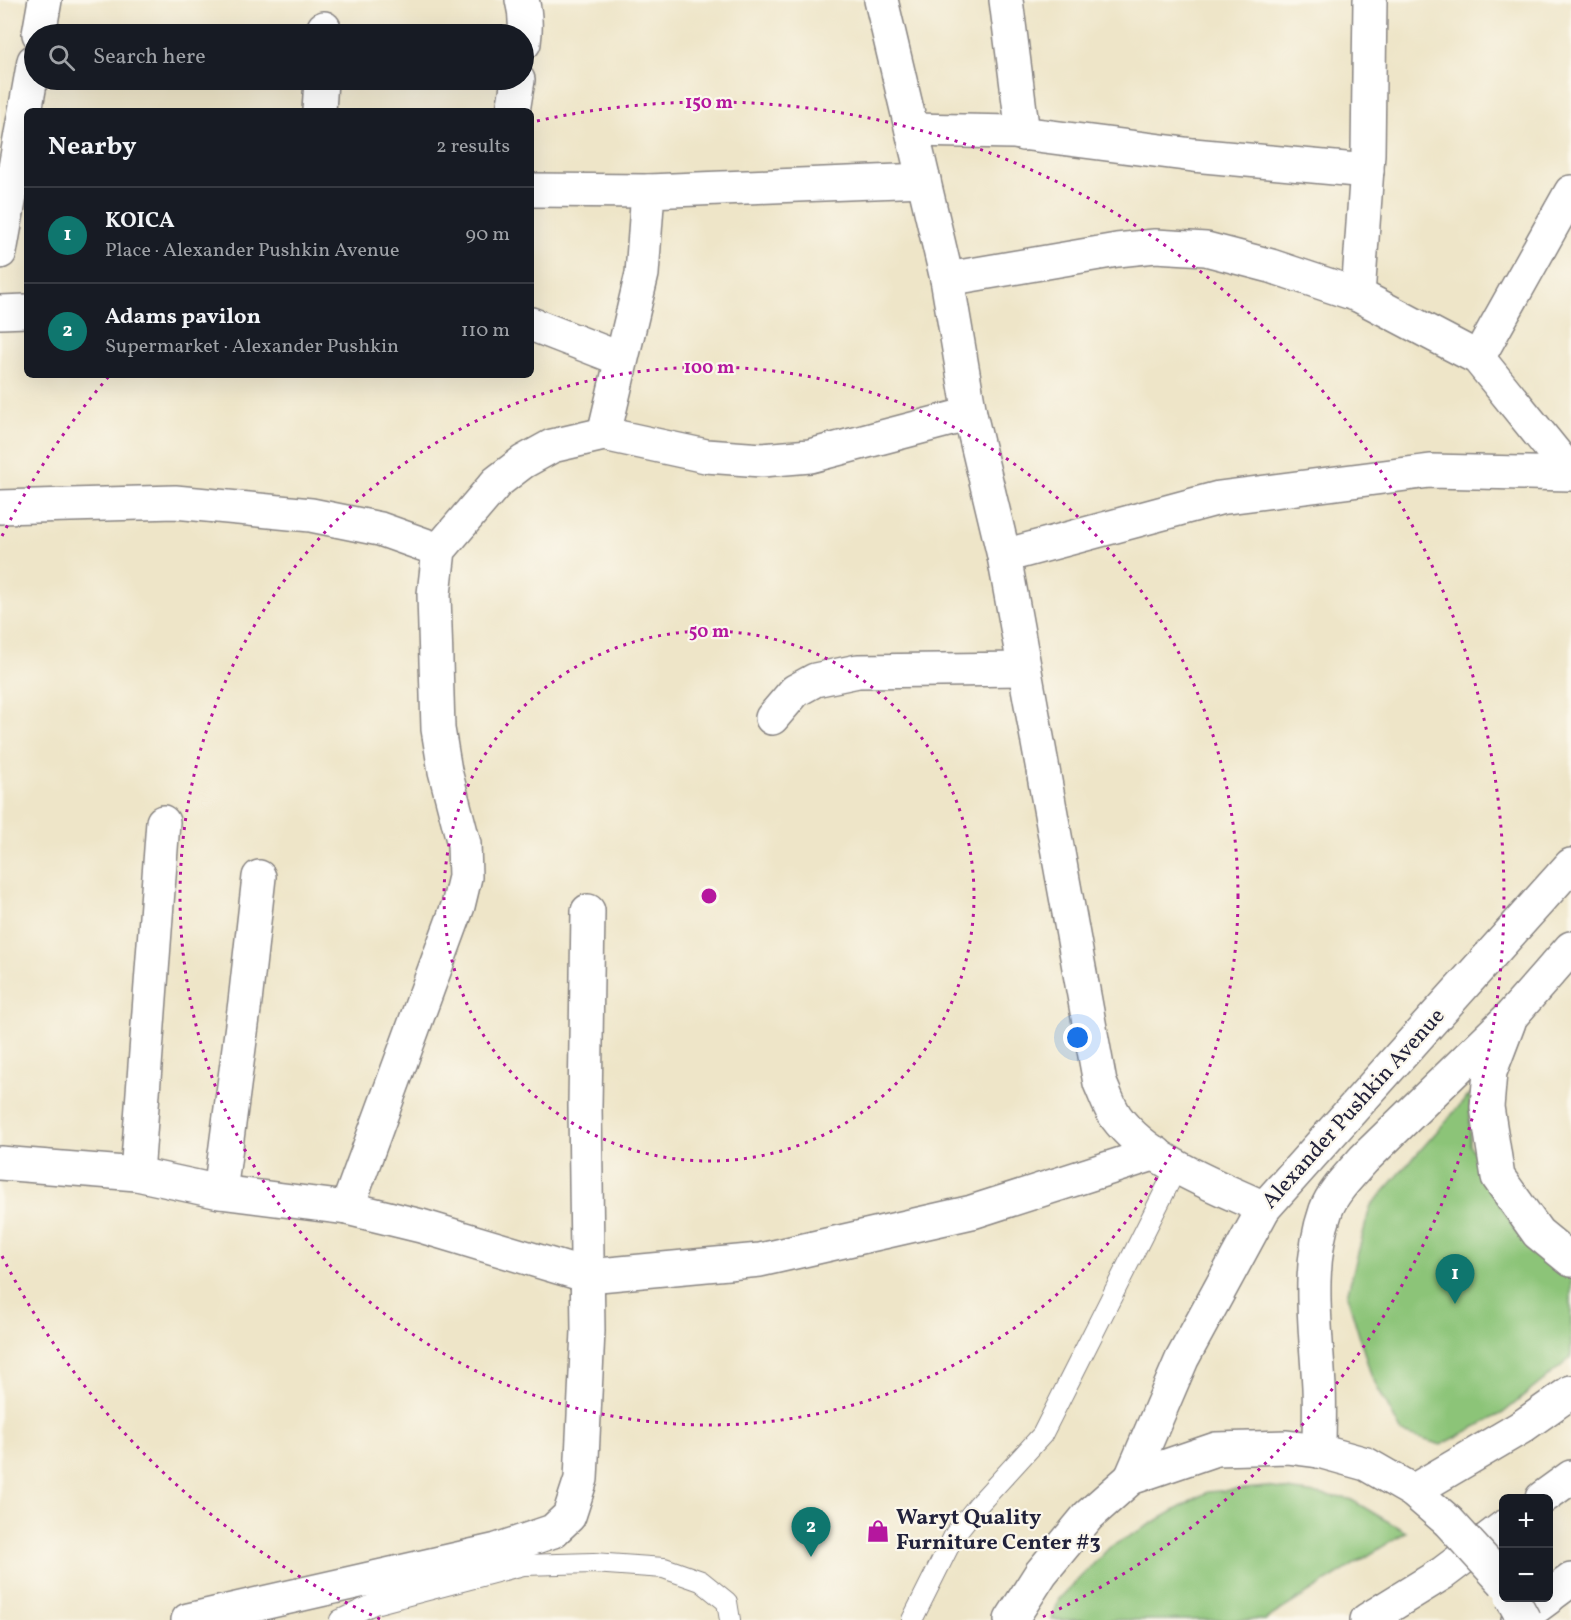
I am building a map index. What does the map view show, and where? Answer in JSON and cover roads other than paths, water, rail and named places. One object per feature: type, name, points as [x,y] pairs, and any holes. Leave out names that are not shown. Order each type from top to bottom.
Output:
[{"type":"street","points":[[41,24],[45,0]]},
{"type":"street","points":[[522,0],[526,24]]},
{"type":"street","points":[[881,0],[947,279],[970,414],[1004,556],[1100,1083],[1114,1115],[1130,1134],[1166,1160],[1264,1208]]},
{"type":"street","points":[[1006,0],[1023,134]]},
{"type":"street","points":[[1358,295],[1367,171],[1370,0]]},
{"type":"street","points":[[26,108],[29,90]]},
{"type":"street","points":[[319,108],[320,90]]},
{"type":"street","points":[[513,108],[516,90]]},
{"type":"street","points":[[0,252],[24,117]]},
{"type":"street","points":[[912,130],[1023,134],[1193,155],[1367,171]]},
{"type":"street","points":[[534,190],[648,191],[924,180]]},
{"type":"street","points":[[604,434],[642,274],[648,191]]},
{"type":"street","points":[[1478,358],[1571,192]]},
{"type":"street","points":[[947,279],[1117,250],[1155,246],[1206,249],[1271,266],[1358,295],[1478,358],[1571,473]]},
{"type":"street","points":[[0,312],[24,311]]},
{"type":"street","points":[[534,325],[621,359]]},
{"type":"street","points":[[347,1208],[458,906],[465,877],[464,844],[445,771],[438,729],[434,594],[439,550],[497,482],[523,462],[552,446],[604,434],[706,456],[762,460],[810,456],[970,414]]},
{"type":"street","points":[[1004,556],[1219,498],[1430,471],[1571,473]]},
{"type":"street","points":[[0,507],[175,502],[311,515],[380,529],[439,550]]},
{"type":"street","points":[[772,718],[795,691],[815,680],[858,670],[1024,669]]},
{"type":"street","points":[[137,1174],[163,822]]},
{"type":"street","name":"Alexander Pushkin Avenue","points":[[1131,1478],[1182,1359],[1264,1208],[1571,865]]},
{"type":"street","points":[[220,1192],[259,877]]},
{"type":"street","points":[[188,1620],[497,1550],[553,1531],[569,1516],[581,1479],[588,1276],[585,1106],[588,911]]},
{"type":"street","name":"Alexander Pushkin Avenue","points":[[1319,1451],[1314,1276],[1317,1241],[1327,1208],[1364,1159],[1512,1015],[1571,948]]},
{"type":"street","points":[[1512,1015],[1490,1072],[1487,1107],[1498,1177],[1538,1233],[1571,1260]]},
{"type":"street","points":[[0,1163],[137,1174],[220,1192],[347,1208],[421,1226],[588,1276],[760,1260],[972,1212],[1166,1160]]},
{"type":"street","points":[[1413,1491],[1520,1428],[1571,1392]]},
{"type":"street","points":[[1011,1620],[1041,1573],[1088,1516],[1131,1478],[1216,1449],[1287,1447],[1319,1451],[1366,1464],[1413,1491],[1448,1521],[1499,1578]]},
{"type":"street","points":[[1548,1494],[1571,1477]]},
{"type":"street","points":[[1367,1620],[1443,1573],[1499,1530]]},
{"type":"street","points":[[1553,1593],[1571,1580]]},
{"type":"street","points":[[1514,1602],[1524,1620]]},
{"type":"street","points":[[1518,1620],[1541,1602]]},
{"type":"lane","points":[[912,1620],[955,1534],[978,1504],[1042,1435],[1166,1160]]},
{"type":"lane","points":[[340,1620],[374,1604],[524,1566],[593,1563],[664,1568],[701,1581],[727,1602],[730,1620]]},
{"type":"place","name":"KOICA","points":[[1455,1304]]},
{"type":"place","name":"Waryt Quality Furniture Center #3","points":[[878,1531]]},
{"type":"place","name":"Adams pavilon","points":[[811,1557]]}]
